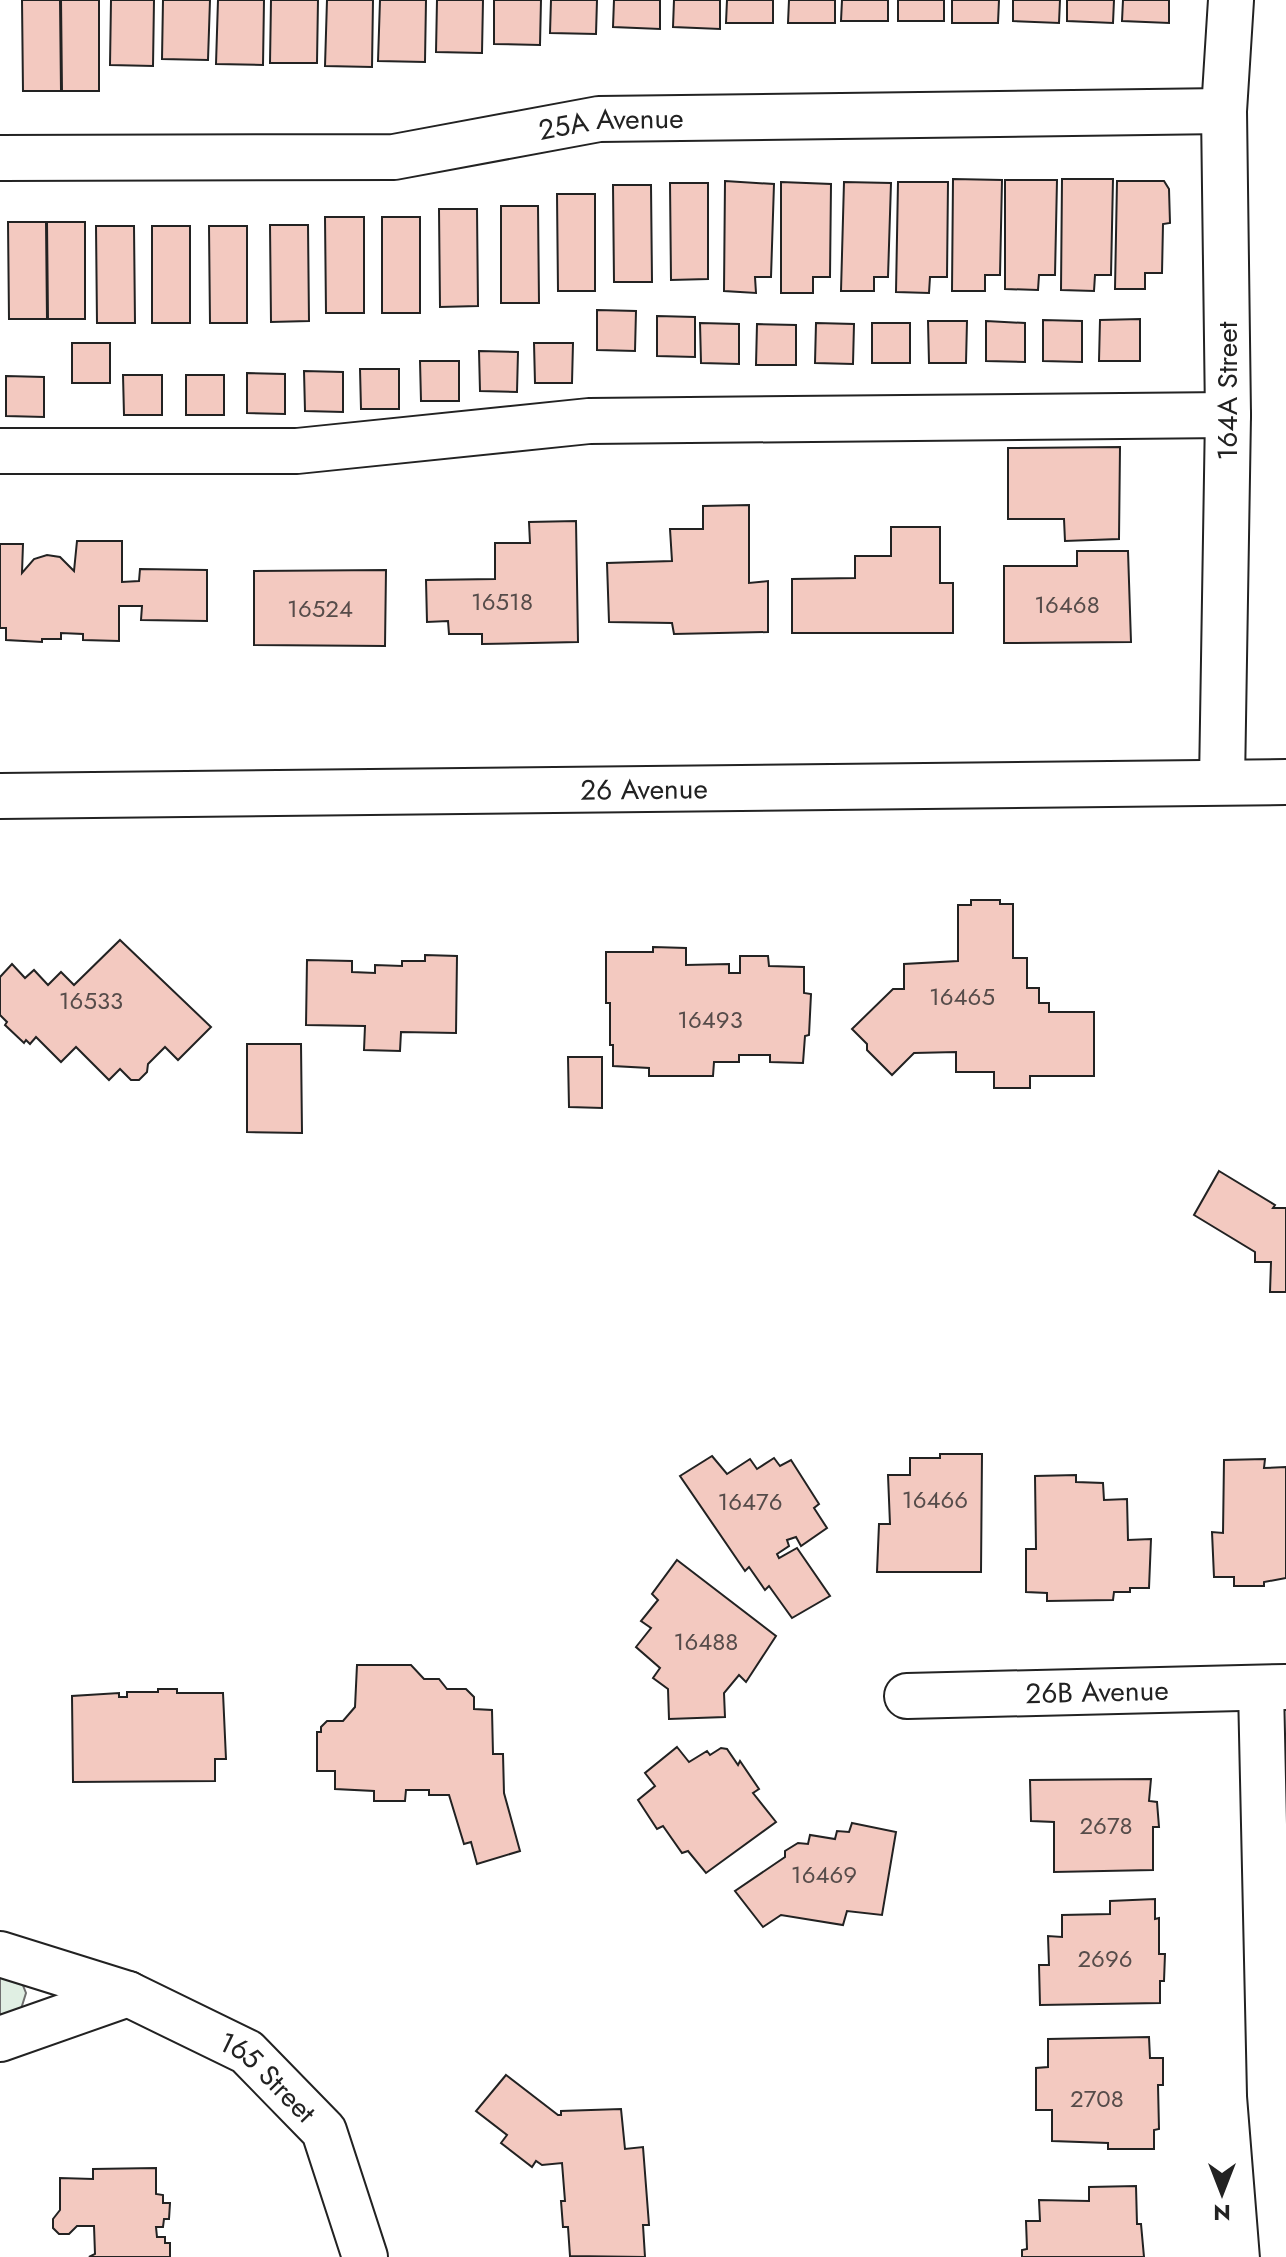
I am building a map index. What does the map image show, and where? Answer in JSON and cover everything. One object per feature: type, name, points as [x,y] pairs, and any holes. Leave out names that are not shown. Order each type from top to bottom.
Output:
[{"type":"street","name":"164A Street","points":[[1222,782],[1228,415],[1224,111],[1231,0]]},
{"type":"street","name":"25A Avenue","points":[[0,158],[394,157],[599,119],[1224,111]]},
{"type":"street","points":[[0,451],[297,451],[589,421],[1228,415]]},
{"type":"street","name":"26 Avenue","points":[[0,796],[1286,782]]},
{"type":"street","points":[[1273,1688],[1270,2095],[1283,2257]]},
{"type":"street","name":"26B Avenue","points":[[907,1696],[1273,1688]]},
{"type":"street","name":"165 Street","points":[[0,1954],[128,1994],[247,2052],[324,2131],[365,2257]]},
{"type":"street","points":[[0,2039],[128,1994]]},
{"type":"green space","points":[[0,1975],[22,1983],[26,1993],[21,2009],[0,2018]]},
{"type":"building","points":[[22,0],[60,0],[61,91],[23,91]]},
{"type":"building","points":[[61,0],[99,0],[99,91],[62,91]]},
{"type":"building","points":[[111,0],[154,0],[153,66],[110,65]]},
{"type":"building","points":[[163,0],[210,0],[208,60],[162,59]]},
{"type":"building","points":[[218,0],[264,0],[263,65],[216,64]]},
{"type":"building","points":[[271,0],[318,0],[317,63],[270,63]]},
{"type":"building","points":[[327,0],[373,0],[372,67],[325,66]]},
{"type":"building","points":[[380,0],[426,0],[425,62],[378,61]]},
{"type":"building","points":[[437,0],[483,0],[482,53],[436,52]]},
{"type":"building","points":[[494,0],[541,0],[540,45],[494,44]]},
{"type":"building","points":[[551,0],[597,0],[596,34],[550,33]]},
{"type":"building","points":[[614,0],[660,0],[660,29],[613,27]]},
{"type":"building","points":[[674,0],[720,0],[720,29],[673,27]]},
{"type":"building","points":[[727,0],[773,0],[773,23],[726,23]]},
{"type":"building","points":[[789,0],[835,0],[835,23],[788,23]]},
{"type":"building","points":[[842,0],[888,0],[888,21],[841,21]]},
{"type":"building","points":[[898,0],[944,0],[944,21],[898,21]]},
{"type":"building","points":[[952,0],[999,0],[998,23],[952,23]]},
{"type":"building","points":[[1013,0],[1060,0],[1059,23],[1013,21]]},
{"type":"building","points":[[1067,0],[1114,0],[1113,23],[1067,21]]},
{"type":"building","points":[[1123,0],[1169,0],[1169,23],[1122,21]]},
{"type":"building","points":[[953,179],[1002,180],[1000,275],[985,275],[985,291],[952,291]]},
{"type":"building","points":[[1062,179],[1113,179],[1111,275],[1095,275],[1094,291],[1061,290]]},
{"type":"building","points":[[1005,180],[1057,180],[1055,275],[1039,275],[1038,290],[1005,289]]},
{"type":"building","points":[[725,181],[774,184],[771,277],[755,277],[756,293],[724,291]]},
{"type":"building","points":[[1117,181],[1164,181],[1169,189],[1170,223],[1163,224],[1162,273],[1145,273],[1145,289],[1115,289]]},
{"type":"building","points":[[781,182],[831,184],[830,277],[813,277],[813,293],[781,293]]},
{"type":"building","points":[[844,182],[891,183],[888,277],[874,277],[874,291],[841,291]]},
{"type":"building","points":[[898,182],[948,182],[947,277],[930,277],[929,293],[896,292]]},
{"type":"building","points":[[670,183],[708,183],[708,279],[671,280]]},
{"type":"building","points":[[613,185],[651,185],[652,282],[614,282]]},
{"type":"building","points":[[557,194],[595,194],[595,291],[558,291]]},
{"type":"building","points":[[501,206],[538,206],[539,303],[501,303]]},
{"type":"building","points":[[439,209],[477,209],[478,306],[440,307]]},
{"type":"building","points":[[325,217],[364,217],[364,313],[326,313]]},
{"type":"building","points":[[382,217],[420,217],[420,313],[382,313]]},
{"type":"building","points":[[8,222],[46,222],[47,319],[9,319]]},
{"type":"building","points":[[47,222],[85,222],[85,319],[48,319]]},
{"type":"building","points":[[270,225],[308,225],[309,321],[271,322]]},
{"type":"building","points":[[96,226],[134,226],[135,323],[97,323]]},
{"type":"building","points":[[152,226],[190,226],[190,323],[152,323]]},
{"type":"building","points":[[209,226],[247,226],[247,323],[210,323]]},
{"type":"building","points":[[597,310],[636,311],[635,351],[597,350]]},
{"type":"building","points":[[657,316],[695,317],[695,357],[657,356]]},
{"type":"building","points":[[1140,319],[1140,361],[1099,361],[1100,320]]},
{"type":"building","points":[[1043,320],[1082,321],[1082,362],[1043,361]]},
{"type":"building","points":[[928,321],[967,321],[966,363],[929,363]]},
{"type":"building","points":[[986,321],[1025,323],[1025,362],[986,361]]},
{"type":"building","points":[[700,323],[739,324],[739,364],[701,363]]},
{"type":"building","points":[[816,323],[854,324],[853,364],[815,363]]},
{"type":"building","points":[[872,323],[910,323],[910,363],[872,363]]},
{"type":"building","points":[[757,324],[796,325],[796,365],[756,365]]},
{"type":"building","points":[[72,343],[110,343],[110,383],[72,383]]},
{"type":"building","points":[[534,343],[573,343],[572,383],[535,383]]},
{"type":"building","points":[[479,351],[518,352],[517,392],[480,391]]},
{"type":"building","points":[[420,361],[459,361],[459,401],[421,401]]},
{"type":"building","points":[[360,369],[399,369],[399,409],[361,409]]},
{"type":"building","points":[[304,371],[343,372],[343,412],[305,411]]},
{"type":"building","points":[[247,373],[285,374],[285,414],[247,413]]},
{"type":"building","points":[[123,375],[162,375],[162,415],[124,415]]},
{"type":"building","points":[[186,375],[224,375],[224,415],[186,415]]},
{"type":"building","points":[[6,376],[44,377],[44,417],[6,416]]},
{"type":"building","points":[[1120,447],[1119,539],[1065,541],[1064,519],[1008,519],[1008,448]]},
{"type":"building","points":[[749,505],[749,583],[768,581],[768,632],[674,634],[672,623],[609,622],[607,563],[672,561],[670,529],[703,529],[703,506]]},
{"type":"building","points":[[576,521],[578,642],[482,644],[482,634],[449,634],[448,621],[427,622],[426,580],[495,579],[495,543],[530,543],[529,522]]},
{"type":"building","points":[[891,527],[940,527],[940,583],[953,583],[953,633],[792,633],[792,579],[855,578],[855,556],[891,556]]},
{"type":"building","points":[[77,541],[122,541],[122,582],[139,581],[140,569],[207,570],[207,621],[141,620],[142,606],[119,606],[119,641],[83,640],[83,634],[61,633],[61,639],[42,639],[42,642],[6,640],[6,628],[0,628],[0,544],[23,544],[22,573],[34,559],[47,555],[60,557],[74,571]]},
{"type":"building","points":[[1077,551],[1128,551],[1131,642],[1004,643],[1004,566],[1077,566]]},
{"type":"building","points":[[386,570],[385,646],[254,645],[254,571]]},
{"type":"building","points":[[971,900],[1000,900],[1000,904],[1013,904],[1013,958],[1027,958],[1027,988],[1039,988],[1039,1003],[1049,1003],[1049,1012],[1094,1012],[1094,1076],[1030,1076],[1030,1088],[994,1088],[994,1072],[956,1072],[956,1052],[914,1053],[892,1075],[867,1050],[867,1044],[852,1029],[893,989],[904,989],[904,964],[958,961],[958,905],[971,905]]},
{"type":"building","points":[[120,940],[211,1027],[178,1060],[165,1047],[148,1064],[147,1072],[139,1080],[131,1080],[120,1069],[109,1080],[76,1047],[61,1062],[36,1037],[30,1044],[26,1040],[24,1043],[5,1025],[7,1022],[0,1015],[0,977],[12,964],[25,978],[34,970],[48,985],[61,972],[74,985]]},
{"type":"building","points":[[653,947],[686,948],[686,965],[729,964],[729,973],[740,973],[740,956],[768,956],[769,966],[804,967],[804,993],[811,994],[809,1035],[805,1036],[803,1063],[770,1062],[770,1055],[739,1055],[739,1062],[714,1062],[713,1076],[649,1076],[649,1068],[613,1066],[610,1003],[606,1003],[606,952],[653,952]]},
{"type":"building","points":[[425,955],[457,956],[456,1033],[401,1032],[400,1051],[364,1050],[365,1026],[306,1025],[307,960],[352,961],[352,972],[375,973],[375,965],[402,966],[402,961],[425,961]]},
{"type":"building","points":[[247,1044],[301,1044],[302,1133],[247,1132]]},
{"type":"building","points":[[568,1057],[602,1057],[602,1108],[569,1107]]},
{"type":"building","points":[[1219,1171],[1275,1205],[1273,1208],[1286,1208],[1286,1292],[1270,1292],[1271,1262],[1255,1262],[1255,1252],[1194,1215]]},
{"type":"building","points":[[940,1454],[982,1454],[981,1572],[877,1572],[879,1524],[890,1524],[888,1475],[910,1475],[910,1458],[940,1458]]},
{"type":"building","points":[[712,1456],[727,1474],[750,1459],[757,1469],[774,1458],[780,1466],[791,1460],[819,1504],[814,1508],[827,1528],[801,1546],[796,1537],[787,1540],[789,1546],[777,1554],[779,1558],[797,1548],[830,1596],[792,1618],[769,1586],[765,1590],[749,1567],[745,1571],[680,1476]]},
{"type":"building","points":[[1265,1459],[1264,1468],[1286,1467],[1286,1578],[1264,1582],[1264,1586],[1234,1586],[1234,1577],[1214,1577],[1212,1532],[1223,1533],[1224,1460]]},
{"type":"building","points":[[1076,1475],[1076,1482],[1103,1483],[1104,1500],[1127,1499],[1128,1540],[1151,1539],[1149,1588],[1114,1592],[1113,1600],[1047,1601],[1047,1593],[1026,1592],[1026,1549],[1036,1549],[1035,1476]]},
{"type":"building","points":[[677,1560],[776,1636],[746,1682],[739,1675],[724,1693],[725,1717],[669,1719],[668,1689],[653,1678],[660,1668],[636,1647],[651,1628],[641,1621],[658,1600],[652,1594]]},
{"type":"building","points":[[357,1665],[411,1665],[424,1679],[439,1679],[447,1689],[466,1689],[474,1697],[474,1709],[492,1710],[493,1754],[503,1754],[504,1793],[520,1851],[477,1864],[471,1842],[464,1844],[449,1795],[429,1795],[429,1790],[406,1790],[405,1801],[374,1801],[374,1791],[335,1789],[335,1771],[317,1771],[317,1732],[321,1732],[327,1721],[343,1721],[355,1707]]},
{"type":"building","points":[[158,1689],[177,1689],[177,1693],[223,1693],[226,1759],[215,1759],[215,1781],[73,1782],[72,1696],[119,1693],[119,1697],[127,1697],[127,1692],[158,1692]]},
{"type":"building","points":[[677,1747],[689,1762],[707,1751],[710,1755],[721,1748],[727,1749],[738,1765],[740,1761],[759,1789],[753,1793],[776,1822],[706,1873],[688,1851],[682,1853],[663,1826],[657,1829],[638,1800],[655,1786],[645,1773]]},
{"type":"building","points":[[1151,1779],[1149,1801],[1157,1802],[1159,1827],[1153,1827],[1153,1870],[1054,1872],[1054,1822],[1031,1821],[1030,1780]]},
{"type":"building","points":[[852,1823],[896,1832],[882,1915],[847,1911],[843,1925],[781,1915],[763,1927],[735,1891],[785,1857],[785,1851],[798,1843],[808,1844],[810,1835],[835,1839],[837,1831],[849,1832]]},
{"type":"building","points":[[1155,1899],[1155,1919],[1159,1918],[1159,1954],[1165,1954],[1160,2003],[1040,2005],[1039,1965],[1049,1965],[1048,1936],[1062,1937],[1062,1915],[1110,1914],[1110,1901]]},
{"type":"building","points":[[1149,2037],[1150,2058],[1163,2058],[1163,2085],[1158,2085],[1159,2129],[1154,2130],[1154,2149],[1108,2149],[1108,2143],[1052,2141],[1052,2110],[1036,2110],[1036,2068],[1048,2067],[1048,2039]]},
{"type":"building","points":[[506,2075],[558,2115],[561,2111],[621,2109],[625,2149],[643,2147],[649,2225],[643,2225],[645,2257],[570,2256],[568,2227],[563,2227],[561,2201],[565,2201],[562,2163],[542,2165],[536,2161],[532,2167],[501,2143],[507,2135],[476,2111]]},
{"type":"building","points":[[156,2168],[156,2194],[163,2195],[163,2203],[170,2203],[169,2219],[164,2219],[163,2227],[156,2227],[157,2237],[165,2237],[165,2243],[170,2243],[170,2257],[89,2257],[95,2254],[94,2226],[77,2226],[69,2234],[59,2234],[53,2228],[53,2219],[60,2210],[60,2178],[93,2179],[93,2169]]},
{"type":"building","points":[[1136,2186],[1137,2224],[1141,2224],[1144,2257],[1022,2257],[1022,2250],[1027,2249],[1026,2221],[1040,2221],[1039,2200],[1089,2201],[1089,2187]]}]
